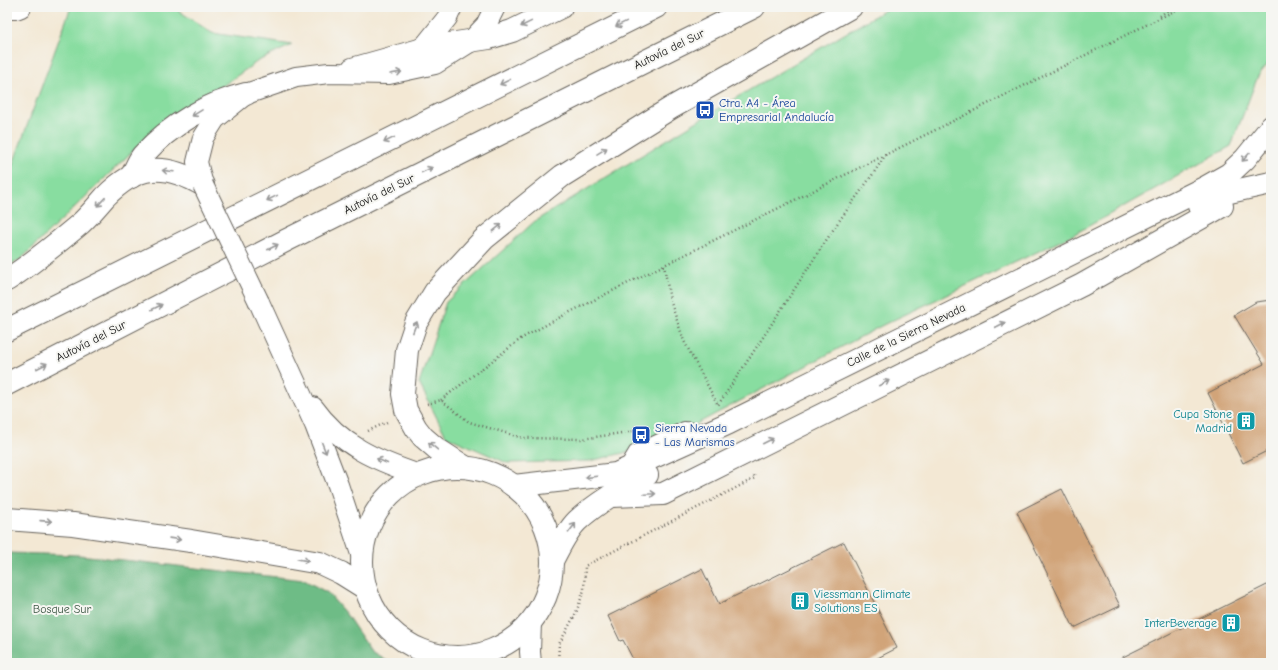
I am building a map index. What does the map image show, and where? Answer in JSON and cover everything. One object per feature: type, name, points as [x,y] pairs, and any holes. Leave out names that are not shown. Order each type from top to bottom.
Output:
[{"type":"main road","points":[[423,48],[470,42],[512,31],[561,7]]},
{"type":"main road","points":[[7,330],[656,7]]},
{"type":"main road","name":"Autovía del Sur","points":[[7,384],[287,240],[754,7]]},
{"type":"main road","points":[[465,467],[437,449],[423,437],[406,410],[403,394],[407,350],[416,323],[436,292],[484,239],[568,172],[671,108],[851,7]]},
{"type":"main road","points":[[131,177],[143,156],[173,129],[210,105],[227,98],[246,94]]},
{"type":"main road","name":"Calle de la Sierra Nevada","points":[[552,561],[565,538],[577,522],[620,484],[720,419],[1206,187],[1229,174],[1245,159],[1271,127]]},
{"type":"main road","points":[[7,280],[80,223],[118,184],[131,177],[148,170],[162,170],[178,172],[203,185]]},
{"type":"main road","points":[[620,484],[663,494],[1082,285],[1266,184]]},
{"type":"main road","points":[[620,484],[1218,197],[1266,184]]},
{"type":"main road","points":[[7,324],[36,316]]},
{"type":"main road","points":[[465,467],[482,470],[499,477],[514,486],[530,501],[542,519],[549,540],[552,561],[550,583],[543,604],[531,622],[518,636],[485,654],[454,660],[425,652],[404,642],[387,627],[374,609],[365,588],[362,557],[368,529],[378,508],[394,490],[419,475],[441,468],[465,467]]},
{"type":"main road","name":"Calle de la Sierra Nevada","points":[[514,486],[616,474],[620,484]]},
{"type":"main road","points":[[7,520],[73,524],[191,541],[320,563],[341,573],[365,588]]},
{"type":"street","points":[[7,9],[16,9],[21,7]]},
{"type":"street","points":[[329,73],[423,48],[447,18],[452,7]]},
{"type":"street","points":[[362,557],[338,485],[298,386],[203,185],[197,162],[203,138],[215,119],[246,94],[296,77],[329,73],[389,74],[414,70],[436,64],[470,42],[486,25],[495,7]]},
{"type":"street","points":[[298,386],[324,422],[359,451],[419,475]]},
{"type":"street","points":[[531,622],[531,663]]},
{"type":"path","points":[[1157,19],[1172,7]]},
{"type":"path","points":[[361,428],[367,431],[386,424],[395,414],[441,400],[522,338],[568,313],[1182,7]]},
{"type":"path","points":[[720,419],[836,225],[867,184],[886,154]]},
{"type":"path","points":[[664,265],[670,300],[684,341],[720,419]]},
{"type":"path","points":[[441,400],[469,422],[523,438],[582,440],[637,431]]},
{"type":"path","points":[[711,408],[720,419]]},
{"type":"path","points":[[558,663],[559,644],[576,613],[584,590],[585,566],[755,478],[744,454]]},
{"type":"green space","points":[[71,7],[173,7],[212,33],[292,45],[258,61],[140,144],[20,260],[7,266],[7,180]]},
{"type":"green space","points":[[890,7],[1271,7],[1271,60],[1258,76],[1231,146],[1071,236],[885,324],[657,445],[590,461],[507,463],[446,436],[419,383],[446,302],[535,221],[712,112]]},
{"type":"green space","name":"Bosque Sur","points":[[7,553],[79,555],[304,580],[328,593],[346,614],[371,651],[391,663],[7,663]]},
{"type":"building","name":"Cupa Stone Madrid","points":[[1271,300],[1271,449],[1243,463],[1208,393],[1264,364],[1234,315],[1256,302]]},
{"type":"building","points":[[1062,489],[1120,606],[1074,628],[1017,512]]},
{"type":"building","name":"Viessmann Climate Solutions ES","points":[[844,542],[897,648],[868,663],[635,663],[623,640],[620,641],[608,616],[702,569],[719,604]]},
{"type":"building","name":"InterBeverage","points":[[1271,583],[1271,663],[1111,663]]},
{"type":"place","name":"Ctra. A4 - Área Empresarial Andalucía","points":[[705,110]]},
{"type":"place","name":"Cupa Stone Madrid","points":[[1246,421]]},
{"type":"place","name":"Sierra Nevada - Las Marismas","points":[[641,435]]},
{"type":"place","name":"Viessmann Climate Solutions ES","points":[[800,601]]},
{"type":"place","name":"InterBeverage","points":[[1231,623]]}]
